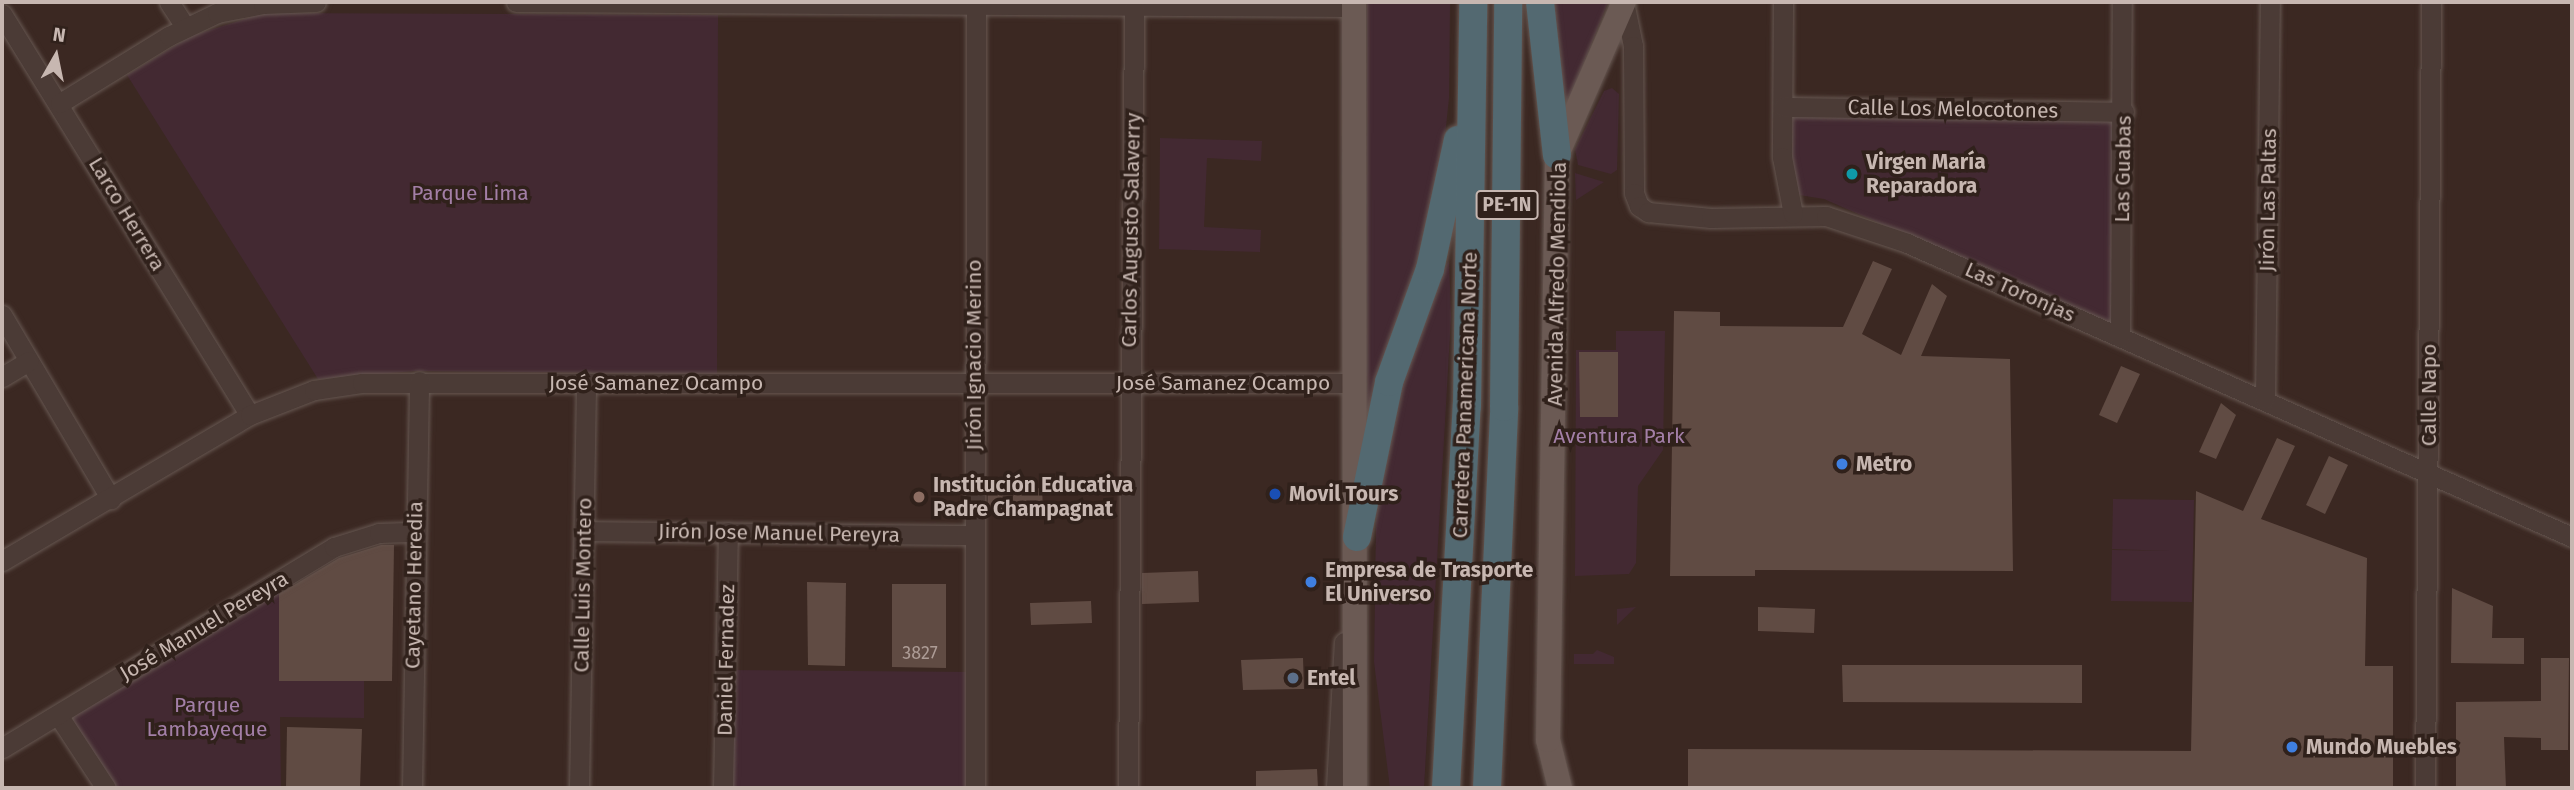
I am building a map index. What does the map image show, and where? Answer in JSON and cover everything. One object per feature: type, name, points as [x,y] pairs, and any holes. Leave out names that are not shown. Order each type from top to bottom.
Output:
[{"type":"highway","name":"Carretera Panamericana Norte","points":[[1486,788],[1504,407],[1508,2]]},
{"type":"highway","points":[[1539,2],[1557,155]]},
{"type":"highway","name":"Carretera Panamericana Norte","points":[[1446,788],[1467,406],[1473,10]]},
{"type":"highway","points":[[1357,537],[1389,382],[1443,221],[1473,10]]},
{"type":"main road","name":"Avenida Alfredo Mendiola","points":[[1560,788],[1548,740],[1557,155],[1624,2]]},
{"type":"main road","points":[[1354,4],[1357,537],[1355,788]]},
{"type":"main road","points":[[1356,646],[1368,788]]},
{"type":"main road","points":[[1545,788],[1548,740]]},
{"type":"street","points":[[169,2],[185,27]]},
{"type":"street","points":[[60,103],[185,27],[203,10],[316,2]]},
{"type":"street","points":[[516,2],[976,6],[1068,4],[1134,7],[1354,4]]},
{"type":"street","name":"Las Toronjas","points":[[1624,2],[1633,46],[1634,192],[1639,206],[1648,212],[1711,218],[1793,214],[1826,216],[1907,243],[2428,471],[2572,537]]},
{"type":"street","points":[[1783,2],[1782,157],[1793,214]]},
{"type":"street","name":"Las Guabas","points":[[2120,337],[2124,112],[2122,2]]},
{"type":"street","name":"Jirón Las Paltas","points":[[2265,399],[2270,2]]},
{"type":"street","name":"Calle Napo","points":[[2425,788],[2431,2]]},
{"type":"street","name":"Jirón Ignacio Merino","points":[[975,788],[973,382],[976,6]]},
{"type":"street","name":"Carlos Augusto Salaverry","points":[[1128,788],[1128,383],[1134,7]]},
{"type":"street","name":"Larco Herrera","points":[[2,14],[60,103],[250,415]]},
{"type":"street","name":"Calle Los Melocotones","points":[[1783,107],[2124,112]]},
{"type":"street","points":[[2,315],[111,499]]},
{"type":"street","points":[[2,377],[29,361]]},
{"type":"street","name":"José Samanez Ocampo","points":[[2,562],[250,415],[314,390],[419,382],[1356,383]]},
{"type":"street","name":"Cayetano Heredia","points":[[412,788],[419,382]]},
{"type":"street","name":"Calle Luis Montero","points":[[579,788],[586,382]]},
{"type":"street","name":"Jirón Jose Manuel Pereyra","points":[[583,531],[974,535]]},
{"type":"street","name":"José Manuel Pereyra","points":[[2,748],[334,547],[379,533],[415,532]]},
{"type":"street","name":"Daniel Fernadez","points":[[723,788],[728,532]]},
{"type":"street","points":[[1336,788],[1348,604],[1357,537]]},
{"type":"street","points":[[58,715],[106,788]]},
{"type":"green space","points":[[1367,2],[1450,2],[1449,98],[1437,211],[1366,460]]},
{"type":"green space","points":[[1546,2],[1608,2],[1567,106],[1554,41]]},
{"type":"green space","name":"Parque Lima","points":[[264,13],[718,15],[717,374],[415,371],[318,379],[127,75],[191,36]]},
{"type":"green space","points":[[1612,88],[1619,94],[1617,170],[1611,174],[1578,165],[1575,149],[1604,91]]},
{"type":"green space","points":[[1792,114],[2116,119],[2115,326],[1824,199],[1793,194]]},
{"type":"green space","points":[[1160,138],[1262,141],[1261,161],[1207,158],[1204,227],[1261,230],[1260,252],[1159,249]]},
{"type":"green space","points":[[1575,173],[1604,182],[1576,200]]},
{"type":"green space","points":[[1449,261],[1451,317],[1424,788],[1390,788],[1374,662],[1377,463],[1433,288]]},
{"type":"green space","name":"Aventura Park","points":[[1616,331],[1665,331],[1663,450],[1638,486],[1636,563],[1629,574],[1575,576],[1576,350],[1616,350]]},
{"type":"green space","points":[[2113,499],[2194,500],[2192,602],[2111,601],[2112,550],[2171,551],[2112,549]]},
{"type":"green space","name":"Parque Lambayeque","points":[[279,590],[280,681],[364,681],[364,718],[280,717],[281,788],[106,788],[58,715]]},
{"type":"green space","points":[[1636,607],[1617,625],[1617,609]]},
{"type":"green space","points":[[1597,650],[1614,657],[1614,664],[1574,664],[1574,654],[1593,654]]},
{"type":"green space","points":[[726,670],[974,672],[975,788],[723,788]]},
{"type":"building","name":"Metro","points":[[1873,261],[1892,269],[1862,334],[1901,355],[1932,284],[1947,296],[1921,356],[2010,359],[2013,571],[1755,570],[1755,576],[1670,576],[1674,311],[1720,312],[1720,326],[1843,327]]},
{"type":"building","points":[[1579,352],[1618,352],[1618,417],[1580,417]]},
{"type":"building","points":[[2121,366],[2140,374],[2117,423],[2099,415]]},
{"type":"building","points":[[2221,403],[2236,415],[2216,459],[2199,452]]},
{"type":"building","points":[[2277,438],[2295,446],[2261,519],[2367,558],[2365,666],[2393,666],[2393,788],[1688,788],[1688,749],[2191,751],[2196,491],[2243,511]]},
{"type":"building","points":[[2329,456],[2348,465],[2325,514],[2306,505]]},
{"type":"building","points":[[1042,488],[1043,509],[988,511],[988,490]]},
{"type":"building","points":[[381,545],[394,545],[392,681],[279,681],[279,594],[339,558]]},
{"type":"building","points":[[1198,571],[1199,602],[1142,604],[1142,573]]},
{"type":"building","points":[[807,582],[846,583],[845,666],[808,665]]},
{"type":"building","points":[[892,584],[946,584],[946,668],[892,667]]},
{"type":"building","points":[[2452,588],[2493,606],[2492,638],[2524,638],[2524,664],[2451,663]]},
{"type":"building","points":[[1091,601],[1092,623],[1031,625],[1030,603]]},
{"type":"building","points":[[1758,607],[1815,609],[1814,633],[1758,631]]},
{"type":"building","points":[[1303,658],[1304,689],[1243,690],[1241,660]]},
{"type":"building","points":[[2541,658],[2569,658],[2568,750],[2541,750],[2541,738],[2504,737],[2506,788],[2456,788],[2456,702],[2541,701]]},
{"type":"building","points":[[1842,665],[2082,665],[2082,703],[1843,702]]},
{"type":"building","points":[[287,727],[362,729],[360,788],[286,788]]},
{"type":"building","points":[[1317,769],[1318,788],[1256,788],[1256,771]]},
{"type":"place","name":"Virgen María Reparadora","points":[[1852,174]]},
{"type":"place","name":"Metro","points":[[1842,464]]},
{"type":"place","name":"Movil Tours","points":[[1275,494]]},
{"type":"place","name":"Institución Educativa Padre Champagnat","points":[[919,497]]},
{"type":"place","name":"Empresa de Trasporte El Universo","points":[[1311,582]]},
{"type":"place","name":"Entel","points":[[1293,678]]},
{"type":"place","name":"Mundo Muebles","points":[[2292,747]]}]
